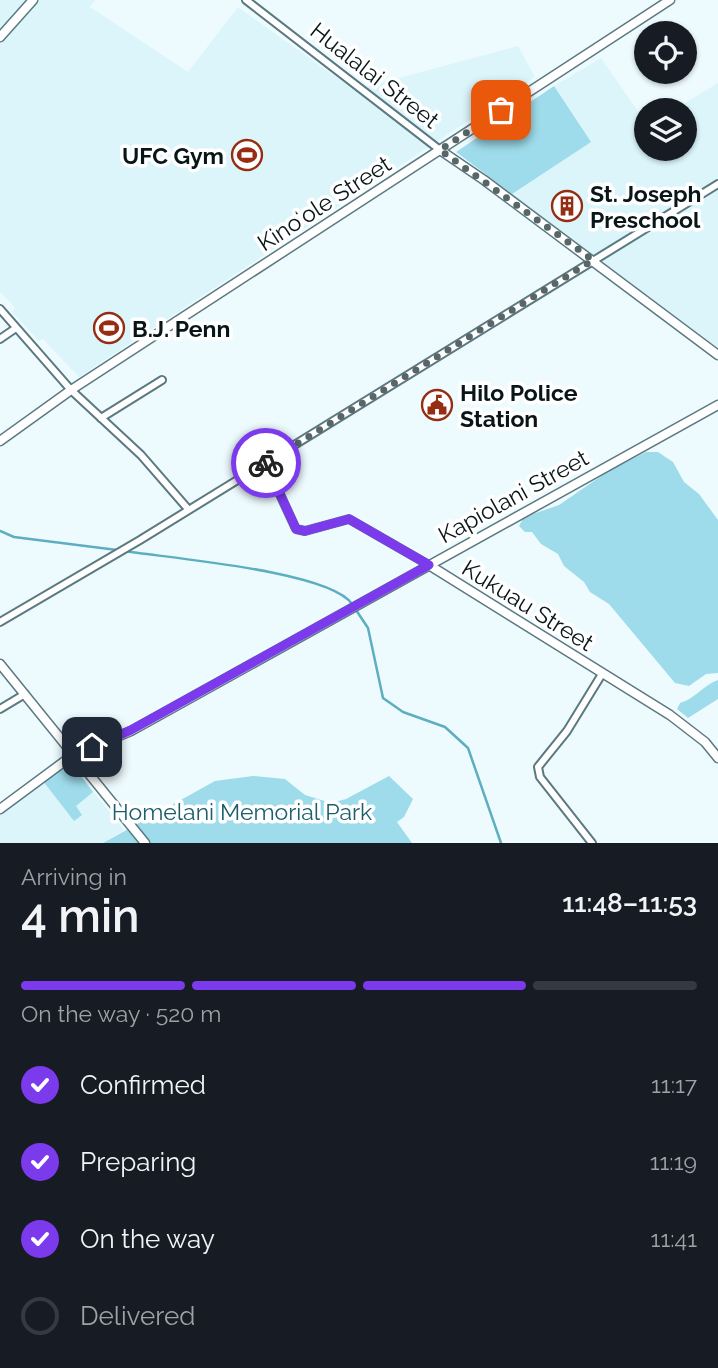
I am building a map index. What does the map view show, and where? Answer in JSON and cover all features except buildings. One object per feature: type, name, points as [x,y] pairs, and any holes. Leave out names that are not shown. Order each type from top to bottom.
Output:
[{"type":"street","points":[[0,37],[33,0]]},
{"type":"street","name":"Hualalai Street","points":[[246,0],[440,150],[593,260],[718,355]]},
{"type":"street","name":"Kinoʻole Street","points":[[0,441],[71,390],[670,0]]},
{"type":"street","points":[[0,622],[140,540],[718,184]]},
{"type":"street","points":[[0,309],[71,390],[141,455],[188,509]]},
{"type":"street","points":[[0,339],[16,328]]},
{"type":"street","points":[[101,418],[162,380]]},
{"type":"street","name":"Kapiolani Street","points":[[0,809],[73,755],[131,730],[718,405]]},
{"type":"street","name":"Kukuau Street","points":[[265,462],[296,529],[305,531],[349,519],[429,565],[688,727],[718,758]]},
{"type":"street","points":[[0,664],[145,843]]},
{"type":"street","points":[[592,843],[540,778],[538,767],[567,730],[602,674]]},
{"type":"street","points":[[0,709],[25,694]]},
{"type":"shaded area","points":[[0,0],[95,0],[90,7],[188,72],[238,7],[354,90],[518,46],[535,77],[79,377],[43,339],[39,341],[12,312],[15,308],[0,292]]},
{"type":"shaded area","points":[[601,58],[634,106],[634,161],[697,161],[697,98],[694,98],[718,83],[718,348],[512,194],[554,86]]},
{"type":"shaded area","points":[[69,761],[124,830],[103,843],[0,843],[0,812]]},
{"type":"green space","points":[[554,86],[591,142],[512,194],[456,152]]},
{"type":"green space","points":[[646,452],[658,452],[673,462],[684,482],[699,494],[718,520],[718,673],[706,674],[689,686],[675,683],[609,604],[590,592],[584,582],[564,566],[558,554],[541,544],[532,532],[525,532],[519,526],[524,517],[559,505],[610,470]]},
{"type":"green space","points":[[718,680],[718,699],[688,718],[677,709],[680,703]]},
{"type":"green space","points":[[69,761],[93,792],[76,806],[82,815],[74,821],[43,781]]},
{"type":"green space","name":"Homelani Memorial Park","points":[[253,776],[285,779],[305,795],[331,803],[346,799],[389,776],[413,799],[404,817],[397,822],[412,843],[103,843],[215,781]]},
{"type":"waterway","points":[[0,531],[14,537],[117,550]]},
{"type":"waterway","points":[[124,551],[282,575],[338,593],[352,604]]},
{"type":"waterway","points":[[356,610],[368,628],[383,698],[403,712],[445,727],[468,748],[501,843]]},
{"type":"way so far","points":[[266,463],[593,260],[440,150],[501,110]]},
{"type":"place","name":"UFC Gym","points":[[247,155]]},
{"type":"place","name":"St. Joseph Preschool","points":[[567,206]]},
{"type":"place","name":"B.J. Penn","points":[[109,328]]},
{"type":"place","name":"Hilo Police Station","points":[[437,405]]},
{"type":"route","points":[[92,747],[131,730],[429,565],[349,519],[342,518],[305,531],[296,529],[266,463]]}]
